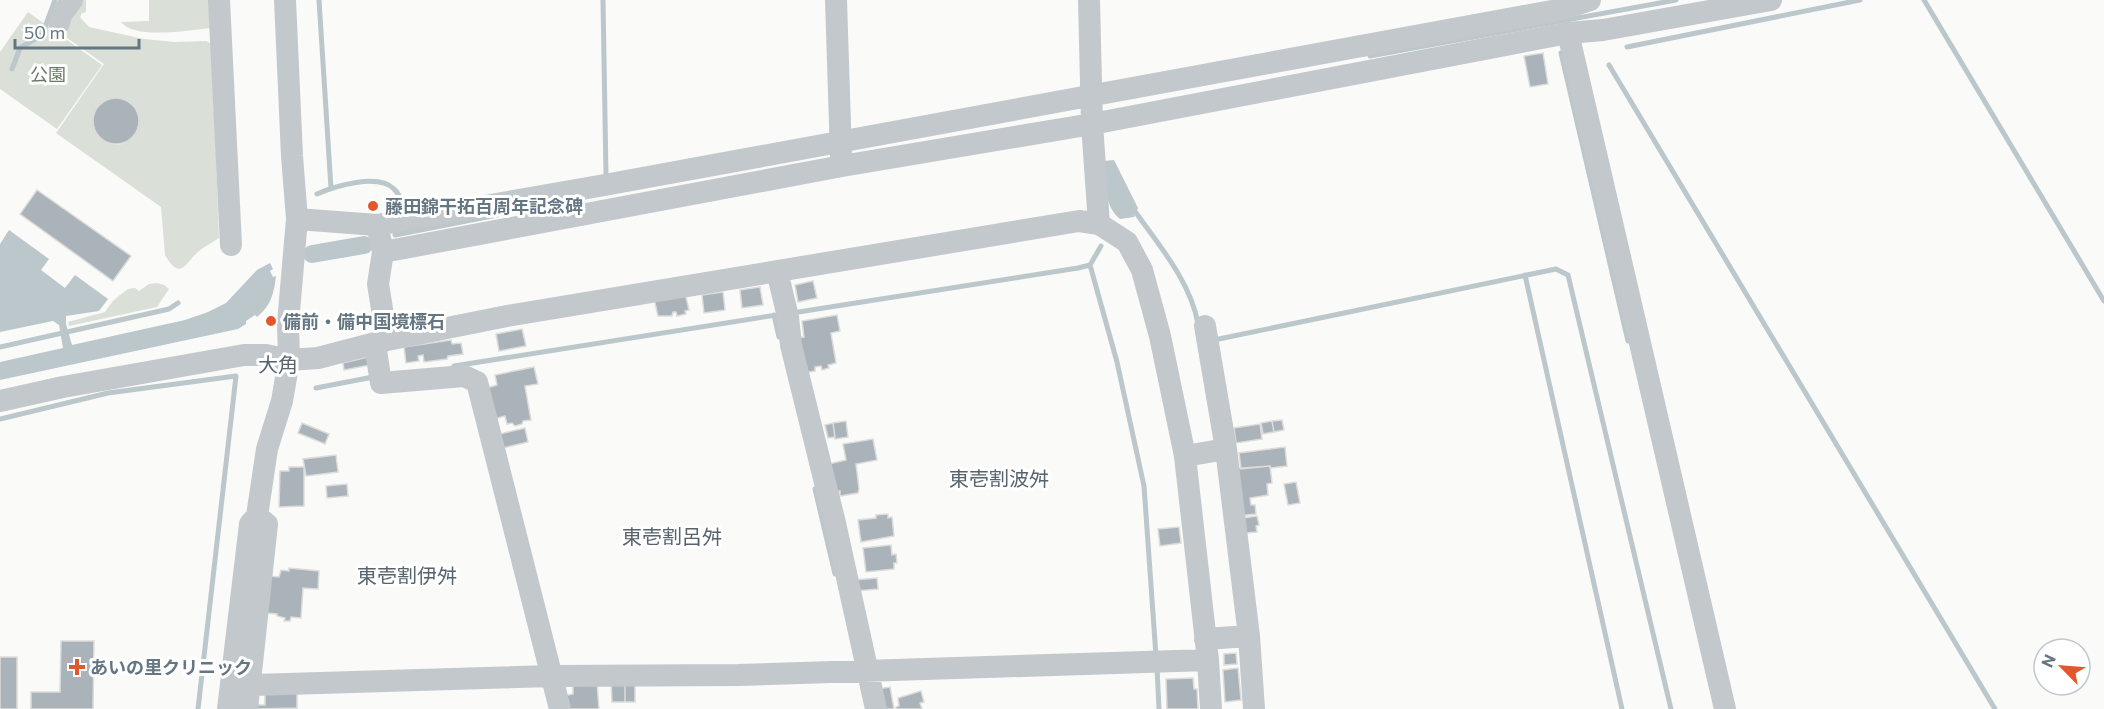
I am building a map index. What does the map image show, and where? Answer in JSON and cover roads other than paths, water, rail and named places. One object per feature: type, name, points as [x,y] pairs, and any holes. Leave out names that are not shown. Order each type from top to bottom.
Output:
[{"type":"street","points":[[59,23],[61,15],[72,0]]},
{"type":"street","points":[[219,0],[231,245]]},
{"type":"street","points":[[228,709],[250,524],[257,516],[267,449],[282,400],[290,360],[288,323],[297,219],[285,0]]},
{"type":"street","points":[[836,0],[843,148]]},
{"type":"street","points":[[1089,0],[1091,108],[1099,224]]},
{"type":"street","points":[[1091,108],[1589,10],[1771,0]]},
{"type":"street","points":[[297,219],[377,225],[599,186],[1568,33],[1589,10]]},
{"type":"street","points":[[1568,33],[1725,709]]},
{"type":"street","points":[[382,252],[843,148]]},
{"type":"street","points":[[0,401],[63,387],[244,354],[266,355],[290,360],[318,358],[381,342],[507,316],[1079,221],[1099,224],[1127,242],[1142,270],[1160,336],[1185,456],[1211,709]]},
{"type":"street","points":[[377,225],[382,252],[378,284],[381,384],[464,376],[477,382],[548,677],[560,709]]},
{"type":"street","points":[[777,271],[796,366],[835,523],[860,671],[876,709]]},
{"type":"street","points":[[1207,336],[1254,709]]},
{"type":"street","points":[[1185,456],[1220,450]]},
{"type":"street","points":[[247,709],[267,524],[257,516]]},
{"type":"street","points":[[250,685],[548,677],[738,675],[1155,661],[1206,649],[1243,636]]},
{"type":"waterway","points":[[12,69],[20,48],[42,35],[55,0]]},
{"type":"waterway","points":[[319,0],[331,188]]},
{"type":"waterway","points":[[603,0],[606,175]]},
{"type":"waterway","points":[[1370,56],[1676,0]]},
{"type":"waterway","points":[[1627,47],[1860,0]]},
{"type":"waterway","points":[[1924,0],[2104,301]]},
{"type":"waterway","points":[[1561,53],[1628,341]]},
{"type":"waterway","points":[[1609,65],[1995,709]]},
{"type":"waterway","points":[[317,194],[356,182],[387,184],[396,192],[405,215]]},
{"type":"waterway","points":[[1131,210],[1134,210],[1181,278],[1198,324]]},
{"type":"waterway","points":[[395,235],[497,215]]},
{"type":"waterway","points":[[312,254],[364,245]]},
{"type":"waterway","points":[[792,313],[1078,268],[1090,265],[1101,246]]},
{"type":"waterway","points":[[1090,265],[1117,362],[1144,486],[1156,656]]},
{"type":"waterway","points":[[1214,340],[1556,269],[1568,275],[1671,709]]},
{"type":"waterway","points":[[1525,275],[1622,709]]},
{"type":"waterway","points":[[0,347],[169,309],[178,303]]},
{"type":"waterway","points":[[454,366],[783,314]]},
{"type":"waterway","points":[[774,315],[779,337]]},
{"type":"waterway","points":[[0,419],[108,393],[236,376],[198,709]]},
{"type":"waterway","points":[[316,388],[373,377]]},
{"type":"waterway","points":[[815,489],[835,574]]},
{"type":"waterway","points":[[1157,668],[1159,709]]},
{"type":"place","name":"藤田錦干拓百周年記念碑","points":[[373,206]]},
{"type":"place","name":"備前・備中国境標石","points":[[271,321]]},
{"type":"place","name":"あいの里クリニック","points":[[77,667]]},
{"type":"district","name":"大角","points":[[278,364]]},
{"type":"district","name":"東壱割波舛","points":[[999,478]]},
{"type":"district","name":"東壱割呂舛","points":[[672,536]]},
{"type":"district","name":"東壱割伊舛","points":[[407,575]]},
{"type":"park label","name":"公園","points":[[48,74]]}]
